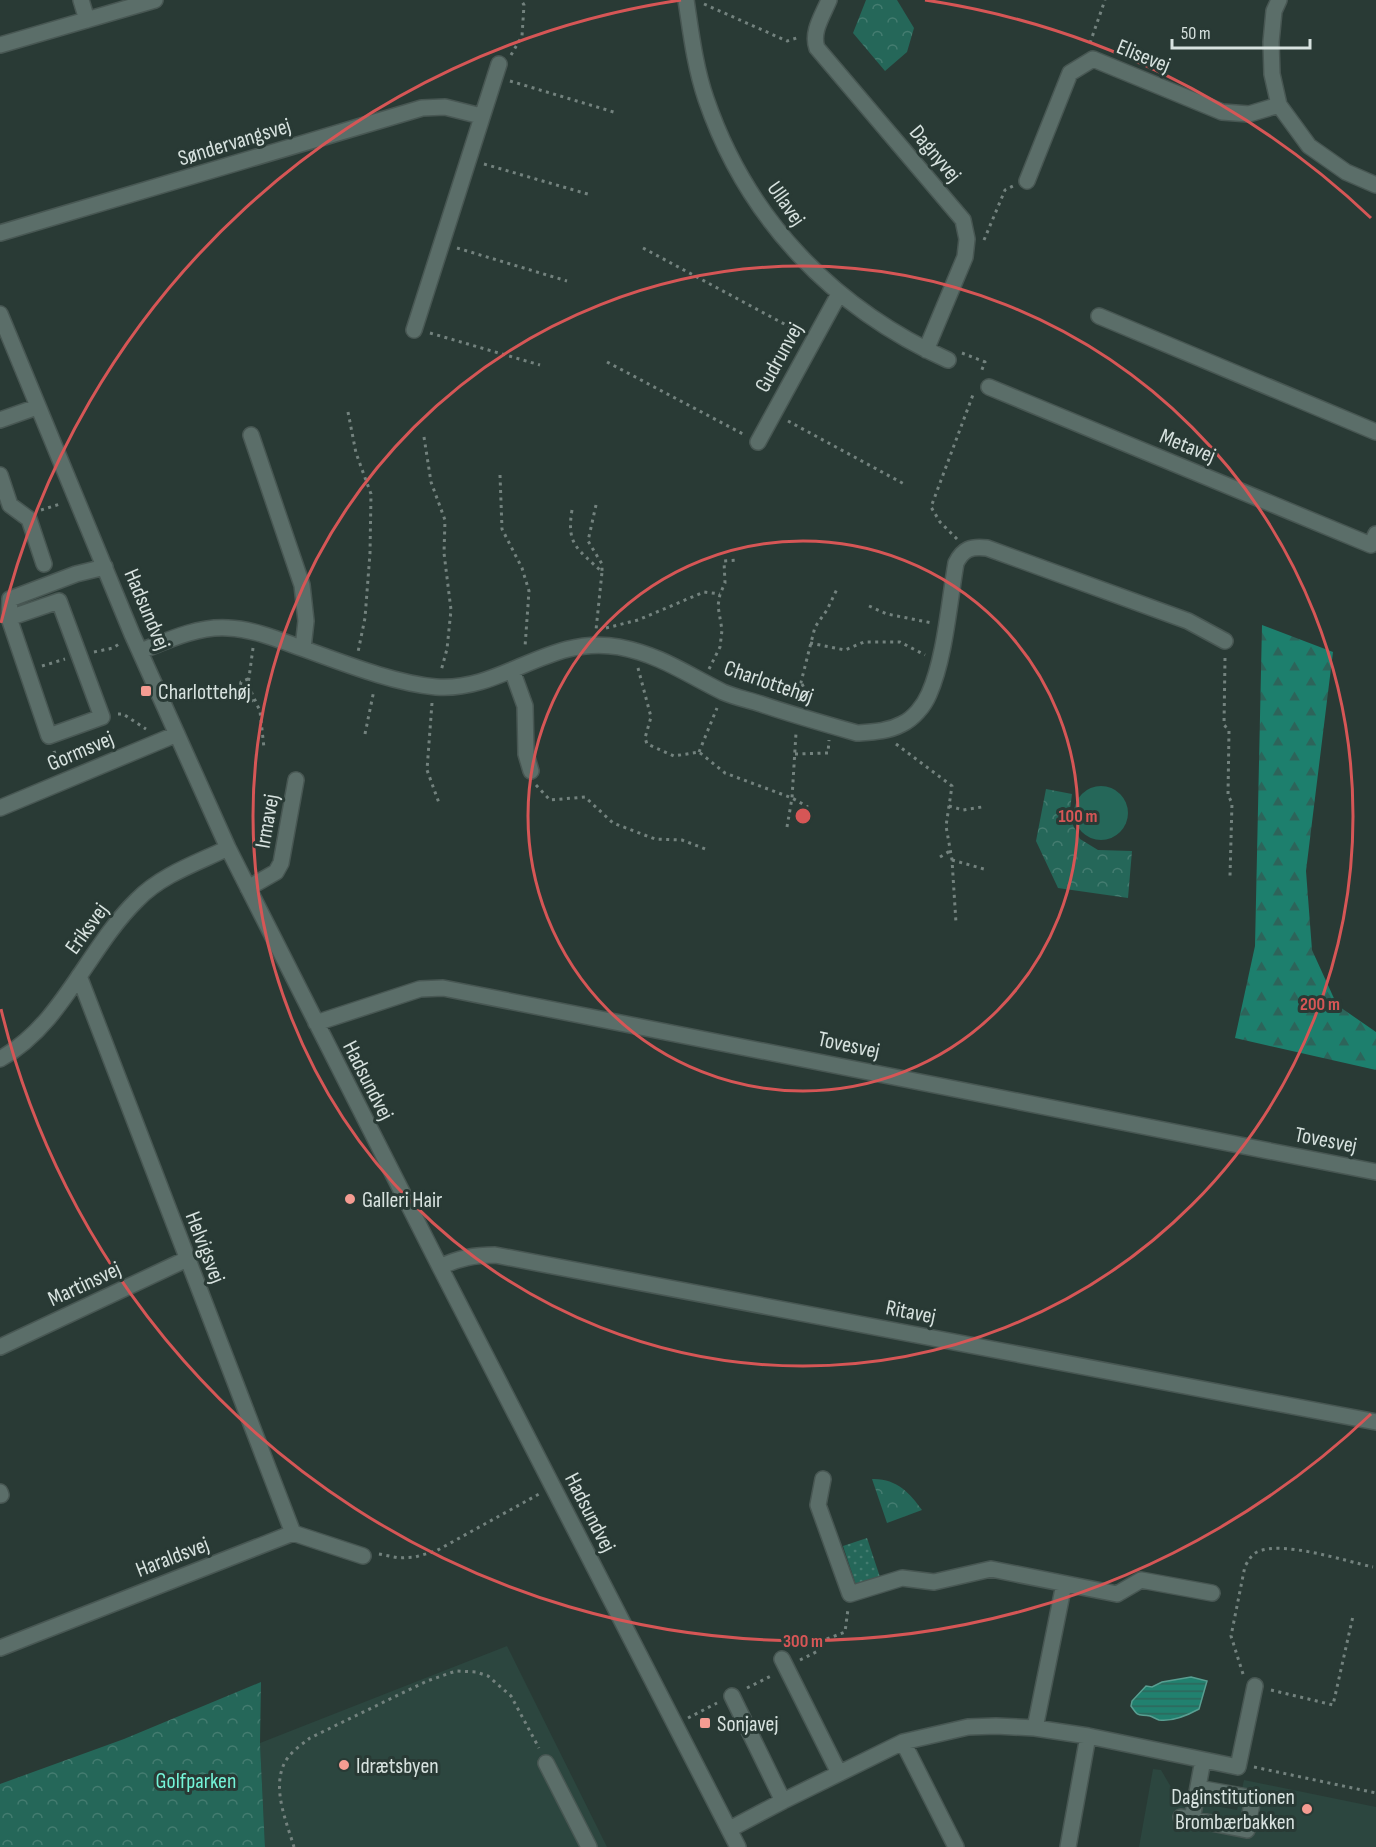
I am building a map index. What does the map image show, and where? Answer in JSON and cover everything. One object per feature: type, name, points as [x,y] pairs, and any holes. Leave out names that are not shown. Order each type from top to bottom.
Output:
[{"type":"street","points":[[81,0],[87,20]]},
{"type":"street","points":[[0,45],[87,20],[115,6],[155,0]]},
{"type":"street","name":"Ullavej","points":[[686,0],[692,46],[706,98],[724,142],[751,193],[789,245],[839,294],[884,327],[948,360]]},
{"type":"street","points":[[816,33],[829,0]]},
{"type":"street","points":[[1279,0],[1274,10],[1271,42],[1272,74],[1279,105],[1309,146],[1346,172],[1376,184]]},
{"type":"street","name":"Dagnyvej","points":[[816,33],[815,40],[818,48],[963,220],[967,239],[964,257],[926,350]]},
{"type":"street","name":"Elisevej","points":[[1026,181],[1070,73],[1093,59],[1222,112],[1249,114],[1279,105]]},
{"type":"street","points":[[414,330],[496,70]]},
{"type":"street","name":"Søndervangsvej","points":[[0,233],[422,108],[445,107],[481,116]]},
{"type":"street","name":"Gudrunvej","points":[[758,442],[839,294]]},
{"type":"street","name":"Hadsundvej","points":[[0,314],[132,634],[228,848],[738,1847]]},
{"type":"street","points":[[1099,316],[1376,432]]},
{"type":"street","name":"Metavej","points":[[981,385],[1374,543]]},
{"type":"street","points":[[0,420],[37,407]]},
{"type":"street","points":[[250,435],[302,585],[306,621],[303,648]]},
{"type":"street","points":[[0,475],[10,505],[29,519],[44,564]]},
{"type":"street","points":[[967,549],[987,548],[1188,621],[1225,641]]},
{"type":"street","name":"Charlottehøj","points":[[141,651],[197,630],[226,627],[256,632],[378,673],[412,683],[437,687],[466,686],[493,679],[527,662],[597,639],[671,663],[724,692],[793,715],[857,733],[887,730],[903,724],[919,711],[928,697],[937,673],[956,563],[967,549]]},
{"type":"street","points":[[9,618],[59,601],[102,717],[49,736],[9,618],[10,599],[76,574],[105,567]]},
{"type":"street","points":[[512,670],[525,706],[526,754],[531,771]]},
{"type":"street","name":"Gormsvej","points":[[0,808],[177,734]]},
{"type":"street","name":"Irmavej","points":[[248,888],[276,872],[281,863],[296,780]]},
{"type":"street","name":"Eriksvej","points":[[0,1059],[35,1031],[60,1004],[113,926],[138,898],[168,876],[228,848]]},
{"type":"street","name":"Helvigsvej","points":[[79,976],[293,1533]]},
{"type":"street","name":"Tovesvej","points":[[316,1023],[420,989],[443,987],[1376,1172]]},
{"type":"street","name":"Ritavej","points":[[440,1267],[470,1256],[495,1255],[1376,1422]]},
{"type":"street","name":"Martinsvej","points":[[0,1347],[187,1259]]},
{"type":"street","points":[[823,1479],[819,1505],[850,1594],[902,1578],[934,1582],[992,1569],[1117,1594],[1141,1580],[1212,1593]]},
{"type":"street","points":[[293,1533],[363,1556]]},
{"type":"street","name":"Haraldsvej","points":[[0,1648],[293,1533]]},
{"type":"street","points":[[1035,1728],[1064,1584]]},
{"type":"street","points":[[782,1659],[839,1773]]},
{"type":"street","points":[[729,1829],[903,1742],[968,1728],[996,1726],[1035,1728],[1088,1736],[1238,1767],[1255,1686]]},
{"type":"street","points":[[732,1696],[783,1801]]},
{"type":"street","points":[[1068,1847],[1088,1736]]},
{"type":"street","points":[[903,1742],[956,1847]]},
{"type":"street","points":[[1198,1788],[1253,1798],[1247,1830],[1186,1818],[1198,1788],[1203,1760]]},
{"type":"street","points":[[546,1763],[589,1847]]},
{"type":"path","points":[[496,70],[508,61],[522,36],[524,5],[521,0]]},
{"type":"path","points":[[694,0],[787,41],[816,33]]},
{"type":"path","points":[[1093,59],[1089,41],[1105,0]]},
{"type":"path","points":[[496,70],[617,113]]},
{"type":"path","points":[[467,160],[591,195]]},
{"type":"path","points":[[964,257],[979,252],[1005,190],[1026,181]]},
{"type":"path","points":[[441,243],[567,281]]},
{"type":"path","points":[[643,248],[813,340]]},
{"type":"path","points":[[414,330],[442,335],[540,365]]},
{"type":"path","points":[[948,360],[959,352],[985,362],[981,385],[931,507],[940,522],[967,549]]},
{"type":"path","points":[[607,362],[758,442]]},
{"type":"path","points":[[348,412],[356,453],[370,494],[370,553],[364,618],[355,666]]},
{"type":"path","points":[[773,413],[906,485]]},
{"type":"path","points":[[424,437],[431,482],[445,520],[444,553],[451,610],[447,649],[432,698],[427,770],[439,803]]},
{"type":"path","points":[[500,475],[502,530],[522,568],[529,591],[525,649],[527,662]]},
{"type":"path","points":[[24,516],[76,498]]},
{"type":"path","points":[[596,505],[588,541],[602,564],[595,622],[597,639],[704,592],[720,594]]},
{"type":"path","points":[[572,510],[569,527],[573,544],[602,572]]},
{"type":"path","points":[[703,680],[720,647],[722,630],[718,606],[725,583],[724,561],[739,560]]},
{"type":"path","points":[[787,827],[792,798],[797,730],[793,715],[815,627],[827,610],[837,589]]},
{"type":"path","points":[[869,606],[887,614],[945,626]]},
{"type":"path","points":[[256,632],[248,685],[260,711],[264,748]]},
{"type":"path","points":[[27,671],[79,654],[113,648],[132,634]]},
{"type":"path","points":[[1225,641],[1224,725],[1228,730],[1228,795],[1232,803],[1230,876]]},
{"type":"path","points":[[810,643],[845,650],[864,642],[900,642],[922,655],[939,658]]},
{"type":"path","points":[[640,652],[637,663],[651,717],[645,738],[647,744],[674,756],[699,752],[725,773],[792,798],[808,807]]},
{"type":"path","points":[[365,734],[378,673]]},
{"type":"path","points":[[248,679],[240,682],[238,699],[256,701]]},
{"type":"path","points":[[699,752],[724,692]]},
{"type":"path","points":[[123,714],[147,729]]},
{"type":"path","points":[[795,754],[828,753],[831,725]]},
{"type":"path","points":[[887,730],[892,742],[952,786],[946,826],[952,860],[956,923]]},
{"type":"path","points":[[49,736],[65,780]]},
{"type":"path","points":[[531,771],[529,777],[550,800],[585,797],[614,823],[655,839],[682,840],[708,850]]},
{"type":"path","points":[[949,806],[963,810],[982,807]]},
{"type":"path","points":[[939,857],[950,851]]},
{"type":"path","points":[[952,860],[984,869]]},
{"type":"path","points":[[363,1556],[372,1553],[399,1558],[415,1557],[436,1551],[553,1487]]},
{"type":"path","points":[[1353,1616],[1333,1705],[1255,1686],[1243,1675],[1231,1636],[1245,1566],[1251,1556],[1267,1549],[1288,1548],[1373,1567]]},
{"type":"path","points":[[294,1847],[280,1799],[284,1765],[293,1751],[310,1738],[428,1681],[456,1671],[476,1672],[488,1676],[511,1696],[546,1763]]},
{"type":"path","points":[[1238,1767],[1245,1765],[1376,1793]]},
{"type":"shaded area","points":[[507,1646],[607,1847],[265,1847],[260,1743]]},
{"type":"shaded area","points":[[1191,1677],[1207,1681],[1199,1709],[1190,1714],[1175,1719],[1159,1720],[1139,1715],[1131,1706],[1132,1701],[1146,1686],[1152,1687],[1162,1682]]},
{"type":"shaded area","name":"Daginstitutionen Brombærbakken","points":[[1153,1769],[1161,1770],[1178,1799],[1237,1810],[1244,1780],[1376,1807],[1376,1847],[1139,1847]]},
{"type":"green space","points":[[866,0],[897,0],[914,28],[907,52],[885,71],[853,33]]},
{"type":"green space","points":[[1262,625],[1333,652],[1306,871],[1312,950],[1337,1005],[1376,1032],[1376,1070],[1235,1038],[1255,946]]},
{"type":"green space","points":[[1096,786],[1106,786],[1116,790],[1124,798],[1128,813],[1124,828],[1116,836],[1106,840],[1096,840],[1086,836],[1078,828],[1074,818],[1074,808],[1078,798],[1086,790]]},
{"type":"green space","points":[[1046,789],[1072,794],[1069,817],[1080,839],[1098,850],[1132,851],[1128,898],[1058,888],[1036,841]]},
{"type":"green space","points":[[872,1479],[888,1481],[902,1488],[922,1510],[887,1523]]},
{"type":"green space","points":[[867,1538],[880,1577],[856,1585],[843,1546]]},
{"type":"green space","name":"Golfparken","points":[[261,1682],[260,1743],[265,1847],[0,1847],[0,1784],[124,1739]]},
{"type":"place","name":"Charlottehøj","points":[[146,691]]},
{"type":"place","name":"Galleri Hair","points":[[350,1199]]},
{"type":"place","name":"Sonjavej","points":[[705,1723]]},
{"type":"place","name":"Idrætsbyen","points":[[344,1765]]},
{"type":"place","name":"Daginstitutionen Brombærbakken","points":[[1307,1809]]}]
